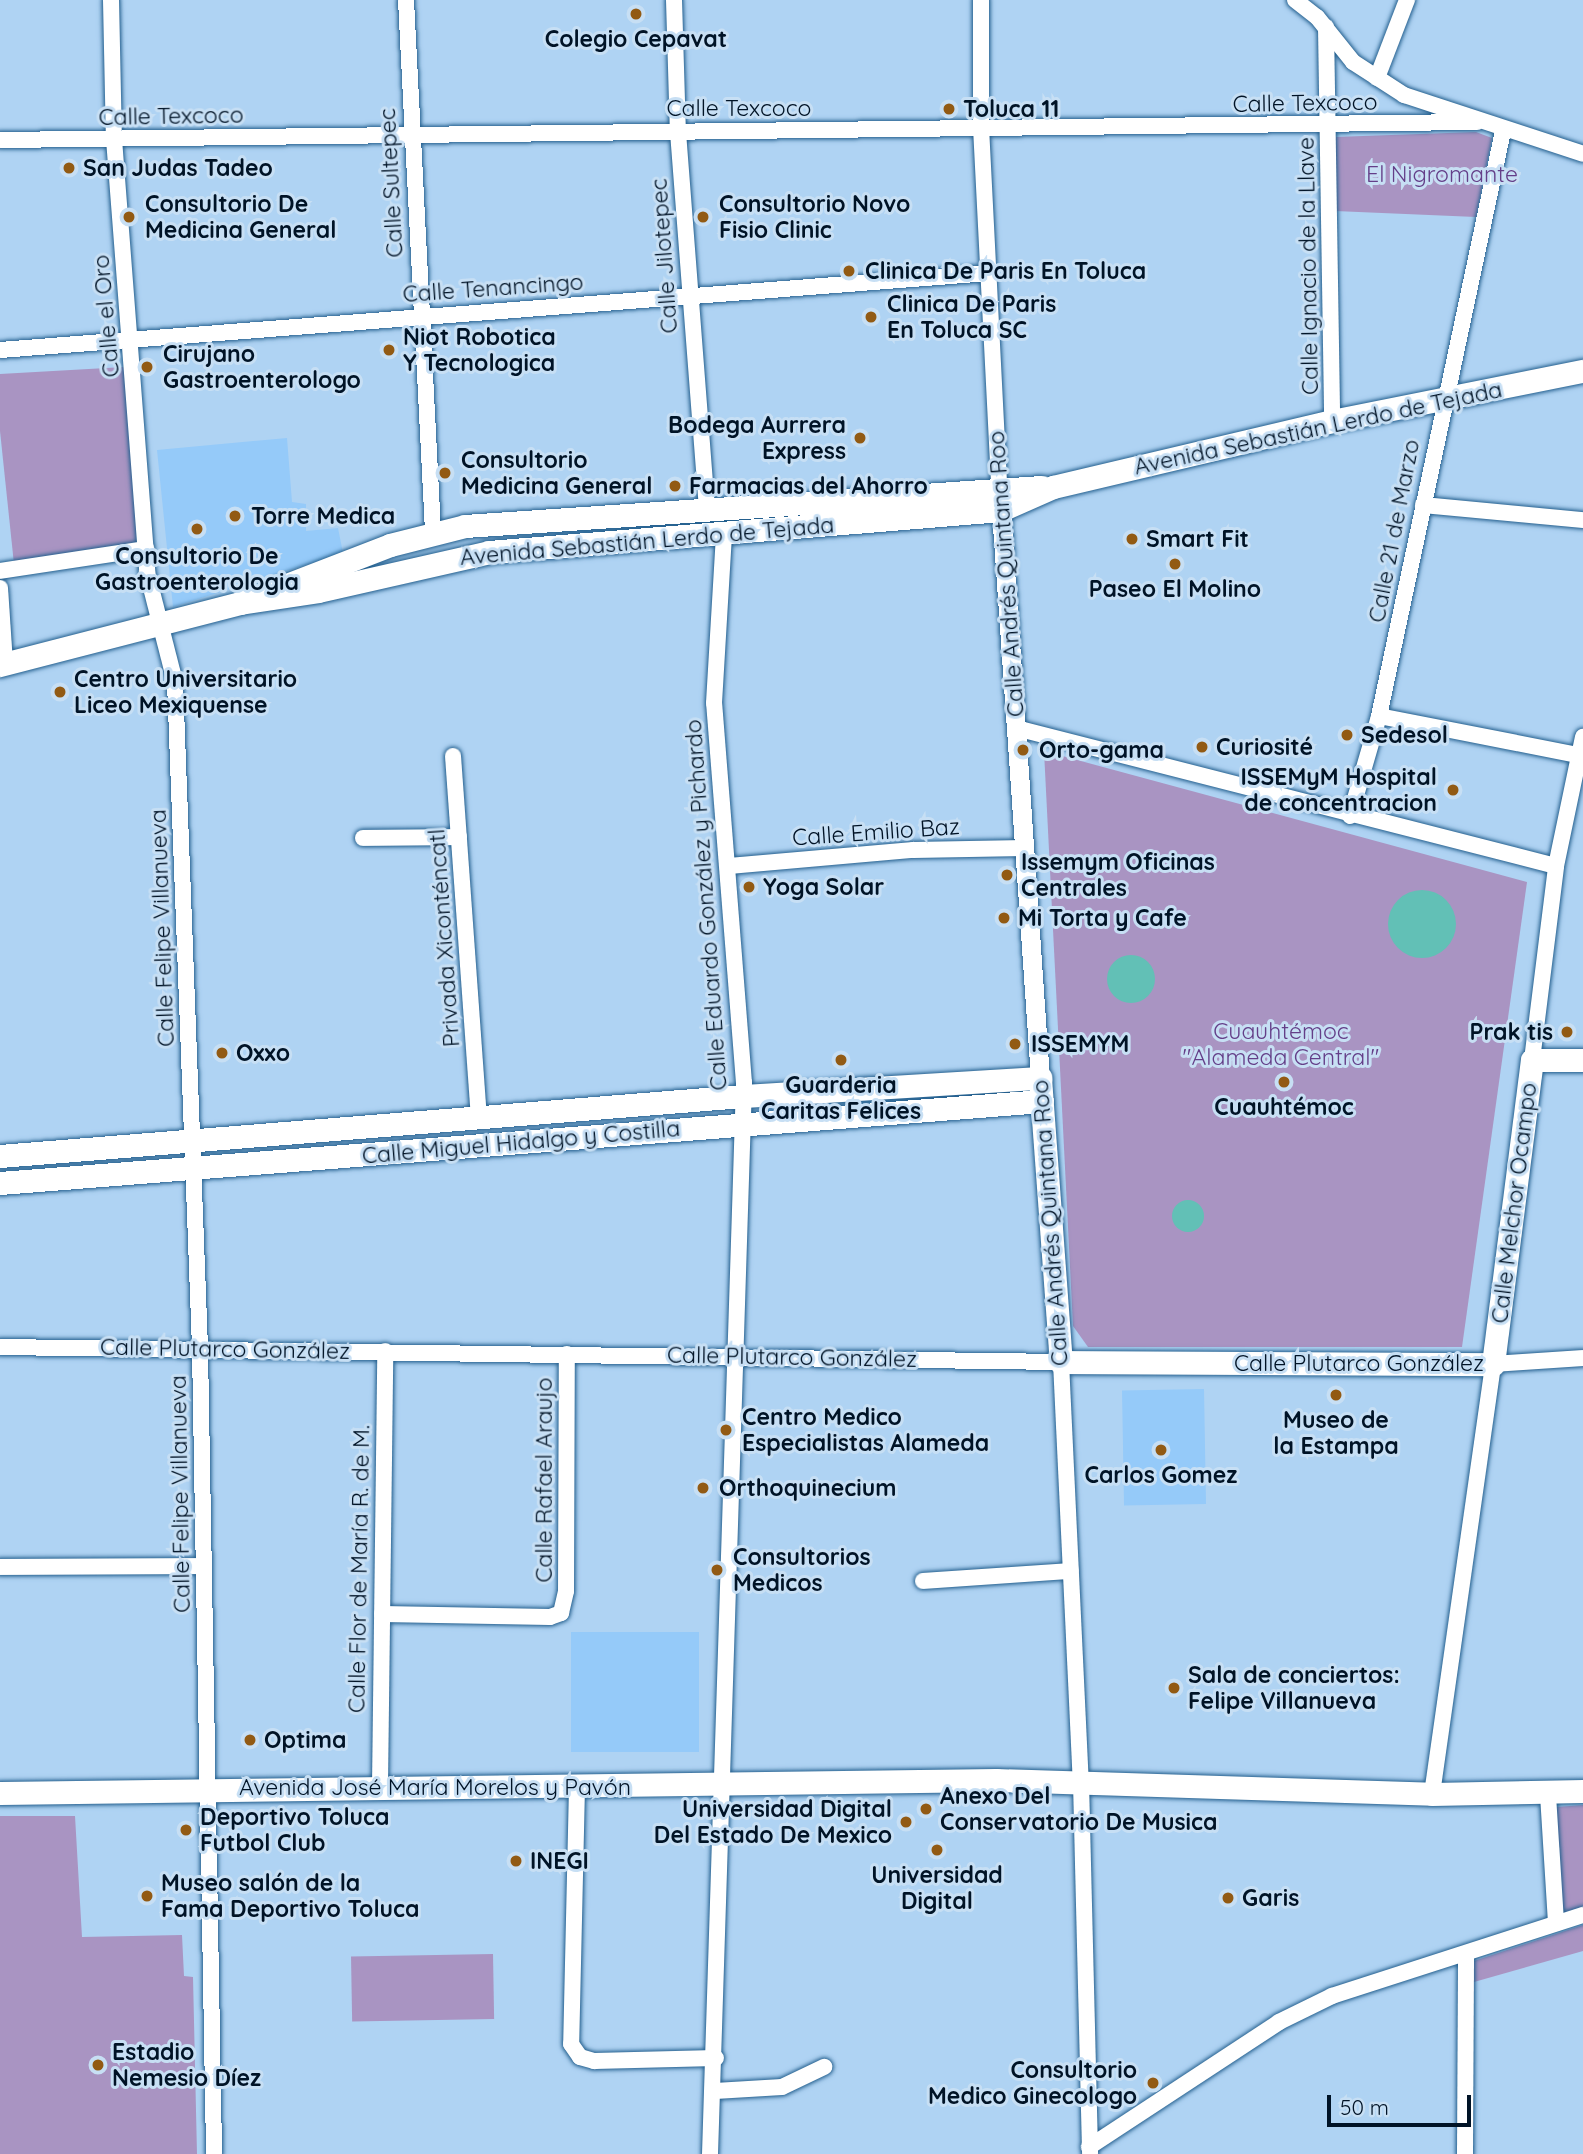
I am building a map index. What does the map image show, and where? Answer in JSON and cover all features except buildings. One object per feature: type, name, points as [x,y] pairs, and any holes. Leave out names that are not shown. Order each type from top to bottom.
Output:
[{"type":"main road","name":"Avenida Sebastián Lerdo de Tejada","points":[[240,603],[318,591],[459,556],[724,534],[1000,499],[1332,421],[1583,370]]},
{"type":"main road","name":"Avenida Sebastián Lerdo de Tejada","points":[[3,664],[240,603],[433,532],[707,508],[1000,499]]},
{"type":"main road","points":[[1532,1060],[1583,1060]]},
{"type":"main road","name":"Calle Melchor Ocampo","points":[[1493,1364],[1532,1060]]},
{"type":"main road","name":"Calle Miguel Hidalgo y Costilla","points":[[0,1156],[743,1096],[1040,1078]]},
{"type":"main road","name":"Calle Andrés Quintana Roo","points":[[1040,1078],[1061,1363]]},
{"type":"main road","name":"Calle Miguel Hidalgo y Costilla","points":[[0,1184],[1042,1101]]},
{"type":"main road","name":"Calle Plutarco González","points":[[1061,1363],[1493,1364]]},
{"type":"main road","name":"Avenida José María Morelos y Pavón","points":[[0,1793],[380,1786],[577,1787],[1081,1782],[1432,1794],[1548,1794],[1583,1791]]},
{"type":"street","name":"Calle el Oro","points":[[111,0],[114,139],[149,589],[161,625]]},
{"type":"street","name":"Calle Sultepec","points":[[406,0],[410,136],[433,532]]},
{"type":"street","name":"Calle Jilotepec","points":[[674,0],[678,132],[707,508]]},
{"type":"street","name":"Calle Andrés Quintana Roo","points":[[981,0],[981,127],[1000,499],[1040,1078]]},
{"type":"street","points":[[1296,0],[1326,27],[1344,53],[1377,78],[1432,107],[1583,154]]},
{"type":"street","points":[[1377,78],[1407,0]]},
{"type":"street","name":"Calle Ignacio de la Llave","points":[[1326,27],[1332,421]]},
{"type":"street","name":"Calle Texcoco","points":[[0,140],[1477,122]]},
{"type":"street","name":"Calle 21 de Marzo","points":[[1350,816],[1379,716],[1443,400],[1503,131]]},
{"type":"street","name":"Calle Tenancingo","points":[[0,351],[989,273]]},
{"type":"street","points":[[1423,505],[1583,520]]},
{"type":"street","name":"Calle Eduardo González y Pichardo","points":[[710,2154],[715,2091],[740,1124],[743,1096],[729,866],[714,703],[724,534]]},
{"type":"street","points":[[0,571],[146,549]]},
{"type":"street","points":[[0,588],[3,664]]},
{"type":"street","name":"Calle Felipe Villanueva","points":[[161,625],[175,682],[200,1349],[214,2154]]},
{"type":"street","points":[[1379,716],[1581,755]]},
{"type":"street","points":[[1016,728],[1350,816],[1556,866]]},
{"type":"street","name":"Calle Melchor Ocampo","points":[[1532,1060],[1556,866],[1583,737]]},
{"type":"street","name":"Privada Xiconténcatl","points":[[453,756],[479,1117]]},
{"type":"street","points":[[363,838],[459,837]]},
{"type":"street","name":"Calle Emilio Baz","points":[[729,866],[913,850],[1026,848]]},
{"type":"street","name":"Calle Plutarco González","points":[[0,1347],[1061,1363]]},
{"type":"street","name":"Calle Flor de María R. de M.","points":[[380,1786],[385,1351]]},
{"type":"street","name":"Calle Rafael Araujo","points":[[382,1614],[550,1617],[564,1607],[567,1354]]},
{"type":"street","name":"Calle Plutarco González","points":[[1493,1364],[1583,1358]]},
{"type":"street","name":"Calle Andrés Quintana Roo","points":[[1061,1363],[1081,1782],[1090,2150]]},
{"type":"street","name":"Calle Melchor Ocampo","points":[[1432,1794],[1493,1364]]},
{"type":"street","points":[[0,1567],[204,1566]]},
{"type":"street","points":[[923,1581],[1071,1571]]},
{"type":"street","points":[[577,1787],[571,2044],[580,2057],[594,2061],[716,2058]]},
{"type":"street","points":[[1548,1794],[1556,1923]]},
{"type":"street","points":[[1090,2150],[1279,2022],[1351,1990],[1583,1915]]},
{"type":"street","points":[[1465,2154],[1466,1954]]},
{"type":"street","points":[[715,2091],[782,2087],[824,2067]]},
{"type":"shaded area","name":"Torre Medica","points":[[287,438],[292,502],[306,504],[306,531],[338,528],[343,553],[173,607],[157,450]]},
{"type":"shaded area","points":[[1415,890],[1429,890],[1441,895],[1451,905],[1456,924],[1451,943],[1441,953],[1429,958],[1415,958],[1403,953],[1393,943],[1388,931],[1388,917],[1393,905],[1403,895]]},
{"type":"shaded area","points":[[1131,955],[1148,962],[1155,979],[1148,996],[1131,1003],[1114,996],[1107,979],[1114,962]]},
{"type":"shaded area","points":[[1188,1200],[1200,1204],[1204,1216],[1200,1228],[1188,1232],[1176,1228],[1172,1216],[1176,1204]]},
{"type":"shaded area","points":[[1204,1389],[1206,1504],[1124,1505],[1122,1390]]},
{"type":"shaded area","points":[[571,1632],[699,1632],[699,1752],[571,1752]]},
{"type":"green space","name":"El Nigromante","points":[[1476,132],[1492,138],[1476,217],[1335,211],[1335,137]]},
{"type":"green space","points":[[124,367],[140,546],[14,564],[0,431],[0,374]]},
{"type":"green space","name":"Cuauhtémoc \"Alameda Central\"","points":[[1044,751],[1527,882],[1462,1347],[1088,1347],[1073,1326]]},
{"type":"green space","points":[[1583,1805],[1583,1907],[1562,1913],[1556,1807]]},
{"type":"green space","name":"Estadio Nemesio Díez","points":[[0,1816],[75,1816],[82,1937],[182,1935],[184,1976],[193,1977],[197,2154],[0,2154]]},
{"type":"green space","points":[[1583,1925],[1583,1951],[1474,1982],[1474,1961]]},
{"type":"green space","points":[[493,1954],[494,2019],[352,2021],[351,1956]]},
{"type":"place","name":"Colegio Cepavat","points":[[636,14]]},
{"type":"place","name":"Toluca 11","points":[[949,109]]},
{"type":"place","name":"San Judas Tadeo","points":[[69,168]]},
{"type":"place","name":"Consultorio De Medicina General","points":[[129,217]]},
{"type":"place","name":"Consultorio Novo Fisio Clinic","points":[[703,217]]},
{"type":"place","name":"Clinica De Paris En Toluca","points":[[849,271]]},
{"type":"place","name":"Clinica De Paris En Toluca SC","points":[[871,317]]},
{"type":"place","name":"Niot Robotica Y Tecnologica","points":[[389,350]]},
{"type":"place","name":"Cirujano Gastroenterologo","points":[[147,367]]},
{"type":"place","name":"Bodega Aurrera Express","points":[[860,438]]},
{"type":"place","name":"Consultorio Medicina General","points":[[445,473]]},
{"type":"place","name":"Farmacias del Ahorro","points":[[675,486]]},
{"type":"place","name":"Torre Medica","points":[[235,516]]},
{"type":"place","name":"Consultorio De Gastroenterologia","points":[[197,529]]},
{"type":"place","name":"Smart Fit","points":[[1132,539]]},
{"type":"place","name":"Paseo El Molino","points":[[1175,564]]},
{"type":"place","name":"Centro Universitario Liceo Mexiquense","points":[[60,692]]},
{"type":"place","name":"Sedesol","points":[[1347,735]]},
{"type":"place","name":"Curiosité","points":[[1202,747]]},
{"type":"place","name":"Orto-gama","points":[[1023,750]]},
{"type":"place","name":"ISSEMyM Hospital de concentracion","points":[[1453,790]]},
{"type":"place","name":"Issemym Oficinas Centrales","points":[[1007,875]]},
{"type":"place","name":"Yoga Solar","points":[[749,887]]},
{"type":"place","name":"Mi Torta y Cafe","points":[[1004,918]]},
{"type":"place","name":"Prak tis","points":[[1567,1032]]},
{"type":"place","name":"ISSEMYM","points":[[1015,1044]]},
{"type":"place","name":"Oxxo","points":[[222,1053]]},
{"type":"place","name":"Guarderia Caritas Felices","points":[[841,1060]]},
{"type":"place","name":"Cuauhtémoc","points":[[1284,1082]]},
{"type":"place","name":"Museo de la Estampa","points":[[1336,1395]]},
{"type":"place","name":"Centro Medico Especialistas Alameda","points":[[726,1430]]},
{"type":"place","name":"Carlos Gomez","points":[[1161,1450]]},
{"type":"place","name":"Orthoquinecium","points":[[703,1488]]},
{"type":"place","name":"Consultorios Medicos","points":[[717,1570]]},
{"type":"place","name":"Sala de conciertos: Felipe Villanueva","points":[[1174,1688]]},
{"type":"place","name":"Optima","points":[[250,1740]]},
{"type":"place","name":"Anexo Del Conservatorio De Musica","points":[[926,1809]]},
{"type":"place","name":"Universidad Digital Del Estado De Mexico","points":[[906,1822]]},
{"type":"place","name":"Deportivo Toluca Futbol Club","points":[[186,1830]]},
{"type":"place","name":"Universidad Digital","points":[[937,1850]]},
{"type":"place","name":"INEGI","points":[[516,1861]]},
{"type":"place","name":"Museo salón de la Fama Deportivo Toluca","points":[[147,1896]]},
{"type":"place","name":"Garis","points":[[1228,1898]]},
{"type":"place","name":"Estadio Nemesio Díez","points":[[98,2065]]},
{"type":"place","name":"Consultorio Medico Ginecologo","points":[[1153,2083]]}]
